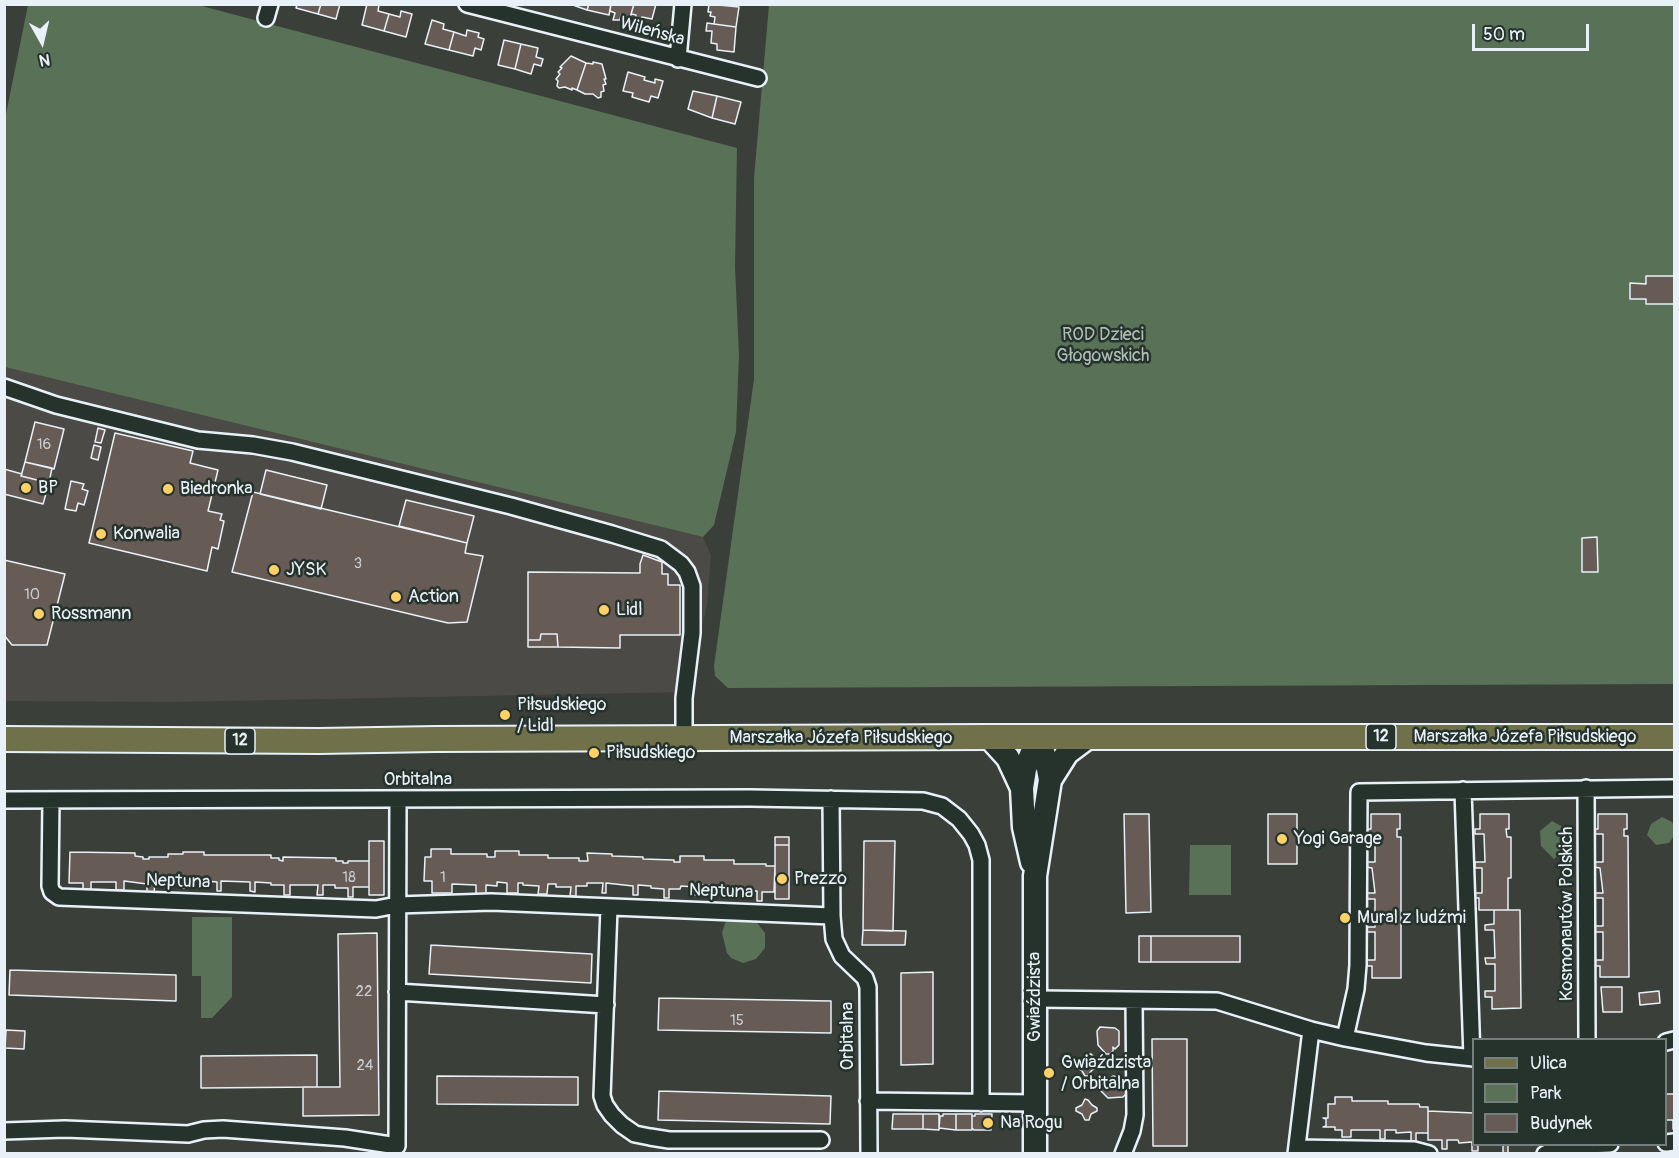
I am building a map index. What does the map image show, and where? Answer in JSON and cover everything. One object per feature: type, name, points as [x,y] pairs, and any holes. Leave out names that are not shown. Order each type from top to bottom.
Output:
[{"type":"main road","name":"Marszałka Józefa Piłsudskiego","points":[[5,740],[1674,737]]},
{"type":"street","name":"Wileńska","points":[[467,4],[758,78]]},
{"type":"street","points":[[678,58],[683,4]]},
{"type":"street","points":[[4,387],[39,400],[198,440],[253,445],[292,452],[511,506],[661,549],[681,564],[692,586],[692,633],[684,698],[684,738]]},
{"type":"street","points":[[989,737],[1008,758],[1022,788]]},
{"type":"street","name":"Gwiaździsta","points":[[1035,1154],[1035,876],[1050,780],[1038,738]]},
{"type":"street","name":"Gwiaździsta","points":[[1035,876],[1024,827],[1022,788],[1025,770],[1038,738]]},
{"type":"street","points":[[1050,780],[1067,753],[1087,738]]},
{"type":"street","name":"Kosmonautów Polskich","points":[[1586,788],[1587,1038]]},
{"type":"street","points":[[1345,1038],[1353,1008],[1358,965],[1359,792],[1674,788]]},
{"type":"street","points":[[1463,790],[1472,1038]]},
{"type":"street","points":[[4,1131],[65,1129],[188,1134],[223,1129],[345,1138],[397,1146],[398,799]]},
{"type":"street","name":"Orbitalna","points":[[831,799],[832,916],[837,950],[865,978],[868,987],[868,1101]]},
{"type":"street","name":"Orbitalna","points":[[4,800],[831,799],[923,801],[942,806],[959,819],[977,845],[981,860],[981,1103]]},
{"type":"street","name":"Neptuna","points":[[51,800],[50,886],[52,892],[59,897],[376,909],[397,905],[490,902],[832,916]]},
{"type":"street","points":[[609,908],[602,1096],[612,1115],[634,1134],[669,1140],[821,1140]]},
{"type":"street","points":[[397,992],[606,1005]]},
{"type":"street","points":[[1036,999],[1217,1001],[1345,1038],[1426,1053],[1472,1058]]},
{"type":"street","points":[[1123,1154],[1132,1131],[1135,1115],[1134,1001]]},
{"type":"street","points":[[1311,1030],[1297,1151],[1414,1150],[1429,1154]]},
{"type":"street","points":[[868,1154],[868,1101],[1034,1103]]},
{"type":"street","points":[[1545,1154],[1560,1146]]},
{"type":"shaded area","points":[[5,367],[703,537],[711,556],[707,605],[687,692],[170,702],[5,701]]},
{"type":"green space","points":[[28,5],[198,5],[737,148],[735,267],[739,355],[736,432],[714,525],[703,537],[5,367],[4,149],[6,114]]},
{"type":"green space","name":"ROD Dzieci Głogowskich","points":[[769,5],[1674,5],[1674,684],[728,688],[715,676],[714,666],[754,379],[754,178]]},
{"type":"green space","points":[[1662,817],[1672,822],[1674,836],[1669,843],[1656,845],[1647,835],[1651,824]]},
{"type":"green space","points":[[1552,821],[1568,830],[1568,846],[1554,859],[1541,846],[1540,831]]},
{"type":"green space","points":[[1190,845],[1231,845],[1231,895],[1189,895]]},
{"type":"green space","points":[[733,916],[754,919],[765,933],[765,948],[756,959],[743,963],[731,958],[727,953],[722,933],[725,923]]},
{"type":"green space","points":[[192,917],[232,917],[232,997],[212,1018],[201,1018],[201,976],[192,976]]},
{"type":"building","points":[[297,4],[321,4],[318,14],[296,8]]},
{"type":"building","points":[[321,4],[340,4],[336,19],[318,14]]},
{"type":"building","points":[[367,4],[379,5],[378,11],[389,14],[384,31],[362,25]]},
{"type":"building","points":[[570,4],[589,4],[587,10]]},
{"type":"building","points":[[589,4],[611,4],[609,15],[587,10]]},
{"type":"building","points":[[611,4],[634,4],[630,18],[621,15],[620,20],[613,20],[615,13],[610,11]]},
{"type":"building","points":[[634,4],[656,4],[652,19],[642,17],[641,20],[635,19],[636,15],[631,14]]},
{"type":"building","points":[[709,4],[739,7],[736,27],[714,24],[715,17],[710,16],[711,12],[708,12]]},
{"type":"building","points":[[401,11],[412,14],[406,37],[384,31],[389,14],[400,17]]},
{"type":"building","points":[[432,20],[444,24],[443,29],[454,32],[449,50],[425,44]]},
{"type":"building","points":[[707,23],[736,27],[734,52],[717,50],[717,44],[711,43],[712,31],[706,31]]},
{"type":"building","points":[[467,30],[479,33],[478,37],[484,39],[481,50],[475,48],[473,56],[449,50],[454,32],[466,36]]},
{"type":"building","points":[[504,40],[521,44],[515,69],[498,65]]},
{"type":"building","points":[[521,44],[538,48],[536,57],[543,59],[541,66],[534,64],[531,74],[515,69]]},
{"type":"building","points":[[571,56],[586,63],[577,90],[557,86],[556,79],[562,68],[560,67]]},
{"type":"building","points":[[593,62],[602,64],[606,79],[604,79],[606,84],[603,85],[604,91],[598,98],[593,94],[585,94],[577,90],[586,63],[593,64]]},
{"type":"building","points":[[628,72],[655,83],[655,79],[663,81],[658,98],[651,96],[649,102],[632,97],[633,93],[623,91]]},
{"type":"building","points":[[693,91],[717,96],[712,118],[688,109]]},
{"type":"building","points":[[717,96],[741,102],[735,124],[712,118]]},
{"type":"building","points":[[1646,276],[1674,276],[1674,304],[1646,304],[1646,299],[1630,299],[1630,283],[1646,284]]},
{"type":"building","points":[[35,422],[64,429],[54,469],[25,462]]},
{"type":"building","points":[[98,428],[105,430],[101,443],[95,442]]},
{"type":"building","points":[[115,433],[193,451],[190,463],[218,470],[208,511],[222,514],[220,520],[224,521],[218,549],[212,547],[207,571],[89,543]]},
{"type":"building","points":[[94,445],[101,447],[98,460],[91,458]]},
{"type":"building","points":[[25,462],[52,468],[49,483],[21,476]]},
{"type":"building","name":"BP","points":[[4,469],[49,483],[43,504],[4,494]]},
{"type":"building","points":[[266,470],[327,485],[321,509],[260,494]]},
{"type":"building","points":[[71,481],[84,484],[82,489],[88,491],[84,505],[78,503],[76,511],[65,509]]},
{"type":"building","points":[[253,492],[467,543],[465,553],[483,556],[467,622],[448,623],[232,572]]},
{"type":"building","points":[[406,500],[474,516],[467,543],[399,526]]},
{"type":"building","points":[[1597,537],[1598,572],[1582,572],[1582,538]]},
{"type":"building","name":"Lidl","points":[[643,555],[662,562],[662,574],[668,574],[668,585],[680,585],[680,635],[620,635],[620,648],[558,647],[557,634],[541,634],[540,640],[528,640],[528,572],[640,573]]},
{"type":"building","points":[[4,560],[65,574],[47,645],[12,645],[4,635]]},
{"type":"building","points":[[541,634],[557,634],[558,647],[528,647],[528,640],[540,640]]},
{"type":"building","points":[[1124,814],[1149,814],[1151,912],[1126,913]]},
{"type":"building","name":"Yogi Garage","points":[[1268,814],[1297,814],[1297,864],[1268,864]]},
{"type":"building","points":[[1371,814],[1400,814],[1400,829],[1397,829],[1397,837],[1401,837],[1401,978],[1372,978],[1372,966],[1366,966],[1366,960],[1375,960],[1375,932],[1366,932],[1366,927],[1375,927],[1375,899],[1366,899],[1366,893],[1375,893],[1372,868],[1366,867],[1366,862],[1375,862],[1375,835],[1366,835],[1366,829],[1371,829]]},
{"type":"building","points":[[1480,814],[1509,814],[1509,829],[1506,829],[1507,837],[1511,837],[1508,910],[1479,910],[1479,898],[1472,898],[1473,893],[1482,893],[1482,868],[1475,868],[1475,862],[1485,862],[1484,834],[1475,834],[1475,829],[1480,829]]},
{"type":"building","points":[[1598,814],[1627,814],[1627,829],[1624,829],[1624,836],[1628,836],[1629,977],[1600,977],[1600,966],[1594,966],[1594,960],[1603,960],[1603,932],[1594,932],[1594,926],[1603,926],[1603,898],[1594,898],[1594,893],[1603,893],[1600,868],[1594,867],[1594,862],[1603,862],[1603,834],[1593,834],[1594,829],[1598,829]]},
{"type":"building","points":[[775,837],[789,837],[789,845],[775,845]]},
{"type":"building","points":[[369,841],[384,841],[384,895],[369,895]]},
{"type":"building","points":[[864,841],[895,841],[893,931],[863,930]]},
{"type":"building","name":"Prezzo","points":[[775,845],[789,845],[789,899],[775,899]]},
{"type":"building","points":[[431,849],[451,849],[451,854],[487,854],[487,857],[495,857],[495,851],[519,851],[519,855],[579,858],[579,861],[588,861],[587,853],[674,860],[674,862],[680,862],[680,856],[704,856],[704,860],[734,860],[734,864],[775,866],[774,892],[762,892],[762,901],[757,901],[757,891],[730,888],[730,897],[726,897],[727,889],[713,888],[713,885],[699,885],[699,895],[695,895],[695,887],[681,886],[680,889],[669,889],[669,898],[664,898],[664,889],[651,888],[651,886],[638,885],[638,895],[633,895],[633,886],[606,883],[606,893],[602,893],[603,883],[587,883],[587,886],[576,886],[576,896],[570,896],[571,887],[556,887],[556,884],[548,884],[547,894],[538,894],[539,886],[523,885],[523,883],[518,883],[518,893],[507,893],[507,883],[497,882],[497,886],[486,885],[486,895],[476,895],[476,885],[452,884],[452,893],[432,893],[432,881],[424,881],[425,857],[431,857]]},
{"type":"building","points":[[70,852],[135,853],[135,856],[143,857],[143,859],[168,857],[168,854],[183,854],[183,852],[204,852],[204,855],[271,855],[271,858],[279,858],[283,861],[283,857],[336,858],[336,861],[343,861],[343,863],[369,861],[369,887],[353,887],[353,897],[348,897],[348,888],[335,888],[335,885],[323,885],[323,895],[317,895],[318,885],[290,885],[290,895],[284,895],[284,885],[271,885],[271,883],[255,882],[255,892],[250,891],[250,882],[221,881],[221,891],[217,891],[217,882],[187,879],[187,888],[183,888],[184,879],[168,879],[167,882],[155,882],[154,893],[147,892],[147,884],[124,881],[124,890],[116,890],[116,882],[91,882],[91,892],[83,891],[83,883],[69,883]]},
{"type":"building","points":[[1494,910],[1520,910],[1521,1008],[1492,1009],[1492,997],[1485,997],[1485,991],[1495,991],[1495,964],[1486,964],[1485,958],[1495,958],[1494,930],[1485,930],[1485,925],[1494,924]]},
{"type":"building","points":[[863,930],[906,931],[905,945],[862,945]]},
{"type":"building","points":[[377,933],[379,1115],[303,1116],[303,1087],[340,1087],[338,934]]},
{"type":"building","points":[[1139,936],[1151,936],[1151,962],[1139,962]]},
{"type":"building","points":[[1151,936],[1240,936],[1240,962],[1151,962]]},
{"type":"building","points":[[431,945],[592,954],[591,983],[429,974]]},
{"type":"building","points":[[10,970],[176,975],[176,1001],[9,995]]},
{"type":"building","points":[[933,972],[933,1064],[901,1065],[901,973]]},
{"type":"building","points":[[1601,987],[1622,987],[1622,1012],[1603,1012]]},
{"type":"building","points":[[1659,991],[1660,1003],[1640,1005],[1639,993]]},
{"type":"building","points":[[659,998],[831,1001],[831,1033],[658,1030]]},
{"type":"building","points":[[1100,1027],[1115,1028],[1119,1031],[1119,1045],[1115,1049],[1113,1047],[1110,1054],[1106,1054],[1098,1045],[1097,1031]]},
{"type":"building","points":[[6,1030],[25,1031],[24,1049],[5,1048]]},
{"type":"building","points":[[1152,1039],[1187,1039],[1187,1146],[1153,1146]]},
{"type":"building","points":[[1091,1054],[1096,1059],[1094,1061],[1097,1067],[1085,1076],[1076,1064],[1082,1061],[1085,1055]]},
{"type":"building","points":[[317,1055],[317,1087],[201,1088],[201,1056]]},
{"type":"building","points":[[437,1076],[578,1077],[578,1105],[437,1104]]},
{"type":"building","points":[[1113,1076],[1123,1078],[1125,1081],[1126,1094],[1123,1097],[1108,1098],[1099,1089],[1098,1086]]},
{"type":"building","points":[[659,1091],[831,1096],[830,1124],[658,1120]]},
{"type":"building","points":[[1667,1094],[1674,1094],[1674,1129],[1673,1120],[1667,1120]]},
{"type":"building","points":[[1335,1097],[1352,1097],[1352,1101],[1388,1101],[1388,1104],[1419,1104],[1420,1107],[1428,1107],[1428,1133],[1416,1133],[1416,1141],[1411,1142],[1411,1132],[1396,1133],[1396,1130],[1385,1130],[1385,1139],[1380,1139],[1380,1130],[1351,1130],[1351,1137],[1342,1137],[1342,1130],[1335,1130],[1335,1127],[1323,1127],[1326,1126],[1326,1119],[1323,1118],[1328,1118],[1328,1104],[1335,1104]]},
{"type":"building","points":[[1085,1099],[1097,1108],[1089,1120],[1085,1120],[1082,1114],[1076,1111]]},
{"type":"building","points":[[1428,1111],[1472,1113],[1472,1142],[1459,1143],[1458,1140],[1447,1140],[1447,1149],[1442,1149],[1442,1140],[1428,1140]]},
{"type":"building","points":[[893,1114],[923,1114],[923,1129],[892,1129]]},
{"type":"building","points":[[923,1114],[939,1114],[939,1130],[923,1129]]},
{"type":"building","points":[[956,1114],[956,1130],[939,1128],[940,1116]]},
{"type":"building","points":[[956,1114],[972,1114],[972,1130],[956,1130]]},
{"type":"building","points":[[992,1114],[991,1130],[972,1128],[972,1116]]},
{"type":"building","points":[[1472,1146],[1478,1146],[1478,1151],[1472,1151]]},
{"type":"building","points":[[1503,1146],[1508,1146],[1508,1154],[1503,1154]]},
{"type":"place","name":"BP","points":[[26,488]]},
{"type":"place","name":"Biedronka","points":[[168,489]]},
{"type":"place","name":"Konwalia","points":[[101,534]]},
{"type":"place","name":"JYSK","points":[[274,570]]},
{"type":"place","name":"Action","points":[[396,597]]},
{"type":"place","name":"Lidl","points":[[604,610]]},
{"type":"place","name":"Rossmann","points":[[39,614]]},
{"type":"place","name":"Piłsudskiego / Lidl","points":[[505,715]]},
{"type":"place","name":"Piłsudskiego","points":[[594,753]]},
{"type":"place","name":"Yogi Garage","points":[[1282,839]]},
{"type":"place","name":"Prezzo","points":[[782,879]]},
{"type":"place","name":"Mural z ludźmi","points":[[1345,918]]},
{"type":"place","name":"Gwiaździsta / Orbitalna","points":[[1049,1073]]},
{"type":"place","name":"Na Rogu","points":[[988,1123]]}]
